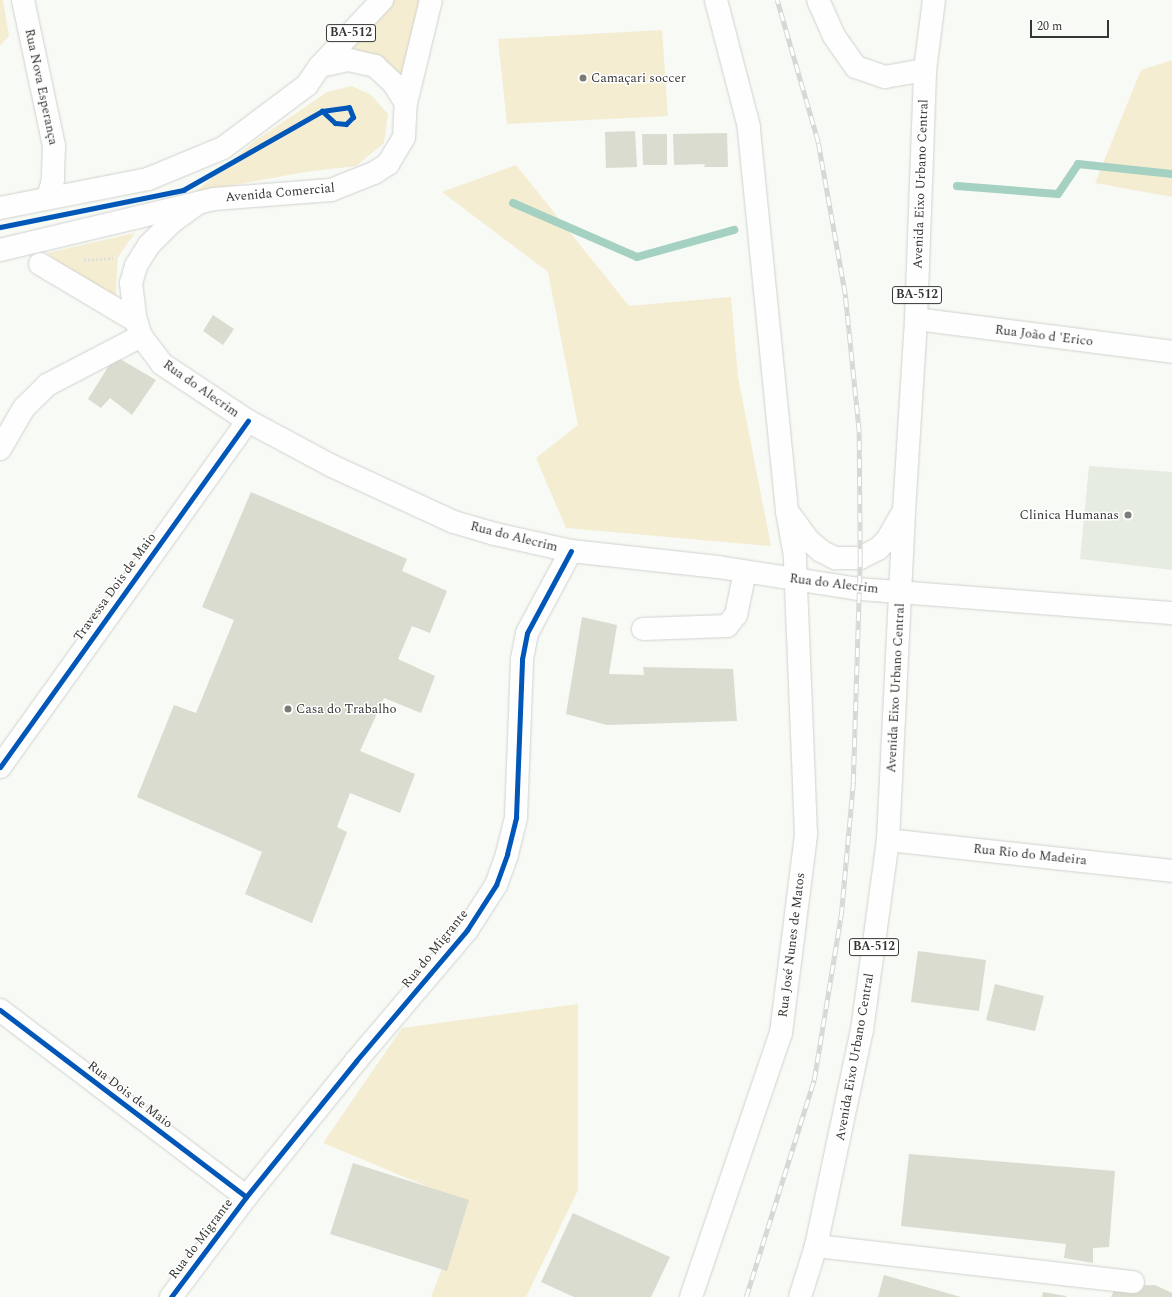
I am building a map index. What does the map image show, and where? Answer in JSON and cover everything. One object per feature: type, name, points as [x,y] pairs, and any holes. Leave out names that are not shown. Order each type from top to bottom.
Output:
[{"type":"main road","name":"Rua Nova Esperança","points":[[28,0],[54,146],[53,180],[48,198]]},
{"type":"main road","name":"BA-512","points":[[0,208],[148,179],[224,148],[307,85],[320,66],[382,0]]},
{"type":"main road","name":"Avenida Comercial","points":[[0,250],[198,202],[331,190],[374,173],[388,164],[399,146],[406,122],[406,103],[431,0]]},
{"type":"main road","points":[[716,0],[749,127],[787,511],[796,579]]},
{"type":"main road","points":[[818,0],[834,36],[856,68],[885,77],[925,70]]},
{"type":"main road","name":"Avenida Eixo Urbano Central","points":[[800,1297],[816,1246],[862,1030],[888,840],[904,510],[916,319],[925,70],[934,0]]},
{"type":"main road","points":[[320,66],[349,60],[375,66],[394,84],[406,103]]},
{"type":"main road","name":"Rua do Alecrim","points":[[198,202],[161,231],[149,245],[136,266],[131,283],[138,328],[162,364],[248,421],[332,466],[454,522],[495,534],[571,551],[745,572],[859,588],[1172,613]]},
{"type":"main road","points":[[0,449],[24,408],[47,385],[138,328],[40,264]]},
{"type":"main road","name":"Rua João d 'Erico","points":[[916,319],[1172,352]]},
{"type":"main road","name":"Travessa Dois de Maio","points":[[0,767],[248,421]]},
{"type":"main road","points":[[787,511],[808,540],[821,551],[835,558],[860,558],[878,550],[887,540],[904,510]]},
{"type":"main road","name":"Rua do Migrante","points":[[170,1297],[246,1197],[356,1061],[467,930],[496,885],[507,854],[516,817],[522,659],[527,632],[571,551]]},
{"type":"main road","points":[[643,629],[727,626],[736,615],[745,572]]},
{"type":"main road","name":"Rua José Nunes de Matos","points":[[691,1297],[782,1033],[806,834],[796,579]]},
{"type":"main road","name":"Rua Rio do Madeira","points":[[888,840],[1172,871]]},
{"type":"main road","name":"Rua Dois de Maio","points":[[0,1010],[246,1197]]},
{"type":"main road","points":[[816,1246],[1133,1282]]},
{"type":"shaded area","points":[[0,0],[3,0],[9,36],[0,46]]},
{"type":"shaded area","points":[[388,0],[429,0],[403,103],[384,77],[349,61],[319,70]]},
{"type":"shaded area","name":"Camaçari soccer","points":[[662,30],[668,116],[507,124],[498,39]]},
{"type":"shaded area","points":[[1172,60],[1172,197],[1095,183],[1141,70]]},
{"type":"shaded area","points":[[352,86],[371,95],[388,114],[384,143],[356,166],[305,172],[195,192],[255,141],[327,92]]},
{"type":"shaded area","points":[[516,165],[629,306],[731,297],[738,377],[771,546],[566,528],[536,458],[578,425],[548,272],[442,192]]},
{"type":"shaded area","points":[[135,233],[118,257],[115,308],[47,253]]},
{"type":"shaded area","name":"Clinica Humanas","points":[[1089,466],[1172,472],[1172,570],[1080,559]]},
{"type":"shaded area","points":[[578,1004],[578,1190],[526,1297],[431,1297],[467,1203],[323,1143],[402,1028]]},
{"type":"building","points":[[635,131],[637,167],[606,168],[605,132]]},
{"type":"building","points":[[727,133],[728,167],[704,167],[705,164],[674,165],[673,134]]},
{"type":"building","points":[[642,134],[667,134],[667,165],[643,165]]},
{"type":"building","points":[[213,315],[234,329],[223,345],[203,331]]},
{"type":"building","points":[[115,356],[156,380],[132,415],[110,398],[101,408],[88,399]]},
{"type":"building","name":"Casa do Trabalho","points":[[251,492],[407,559],[402,571],[447,591],[430,633],[412,626],[398,659],[435,676],[421,713],[384,698],[360,751],[415,774],[400,813],[350,793],[337,827],[347,832],[312,923],[245,894],[262,852],[137,797],[174,705],[196,713],[234,620],[202,607]]},
{"type":"building","points":[[582,617],[617,625],[609,674],[644,675],[643,667],[733,669],[737,721],[607,725],[566,714]]},
{"type":"building","points":[[918,951],[986,960],[979,1011],[911,1002]]},
{"type":"building","points":[[995,984],[1044,996],[1035,1031],[986,1020]]},
{"type":"building","points":[[909,1154],[1115,1171],[1109,1247],[1093,1248],[1093,1263],[1064,1258],[1066,1244],[901,1226]]},
{"type":"building","points":[[353,1163],[469,1200],[447,1271],[330,1234]]},
{"type":"building","points":[[573,1213],[670,1257],[651,1297],[574,1297],[541,1282]]},
{"type":"building","points":[[884,1275],[961,1297],[878,1297]]},
{"type":"building","points":[[1155,1285],[1172,1293],[1172,1297],[1111,1297],[1116,1286]]},
{"type":"building","points":[[1043,1292],[1066,1296],[1066,1297],[1042,1297]]},
{"type":"waterway","points":[[957,186],[1058,194],[1078,164],[1172,174]]},
{"type":"waterway","points":[[513,203],[637,257],[734,230]]},
{"type":"railway","points":[[746,1297],[814,1080],[841,916],[853,783],[860,558],[859,432],[845,294],[818,142],[777,0]]},
{"type":"cycle path","points":[[0,227],[183,190],[322,111],[349,107],[353,117],[346,124],[335,123],[322,111]]},
{"type":"cycle path","points":[[0,767],[248,421]]},
{"type":"cycle path","points":[[171,1297],[246,1197],[356,1061],[467,930],[496,885],[507,854],[516,817],[522,659],[527,633],[571,551]]},
{"type":"cycle path","points":[[0,1010],[246,1197]]},
{"type":"place","name":"Camaçari soccer","points":[[583,78]]},
{"type":"place","name":"Clinica Humanas","points":[[1128,515]]},
{"type":"place","name":"Casa do Trabalho","points":[[288,709]]}]
